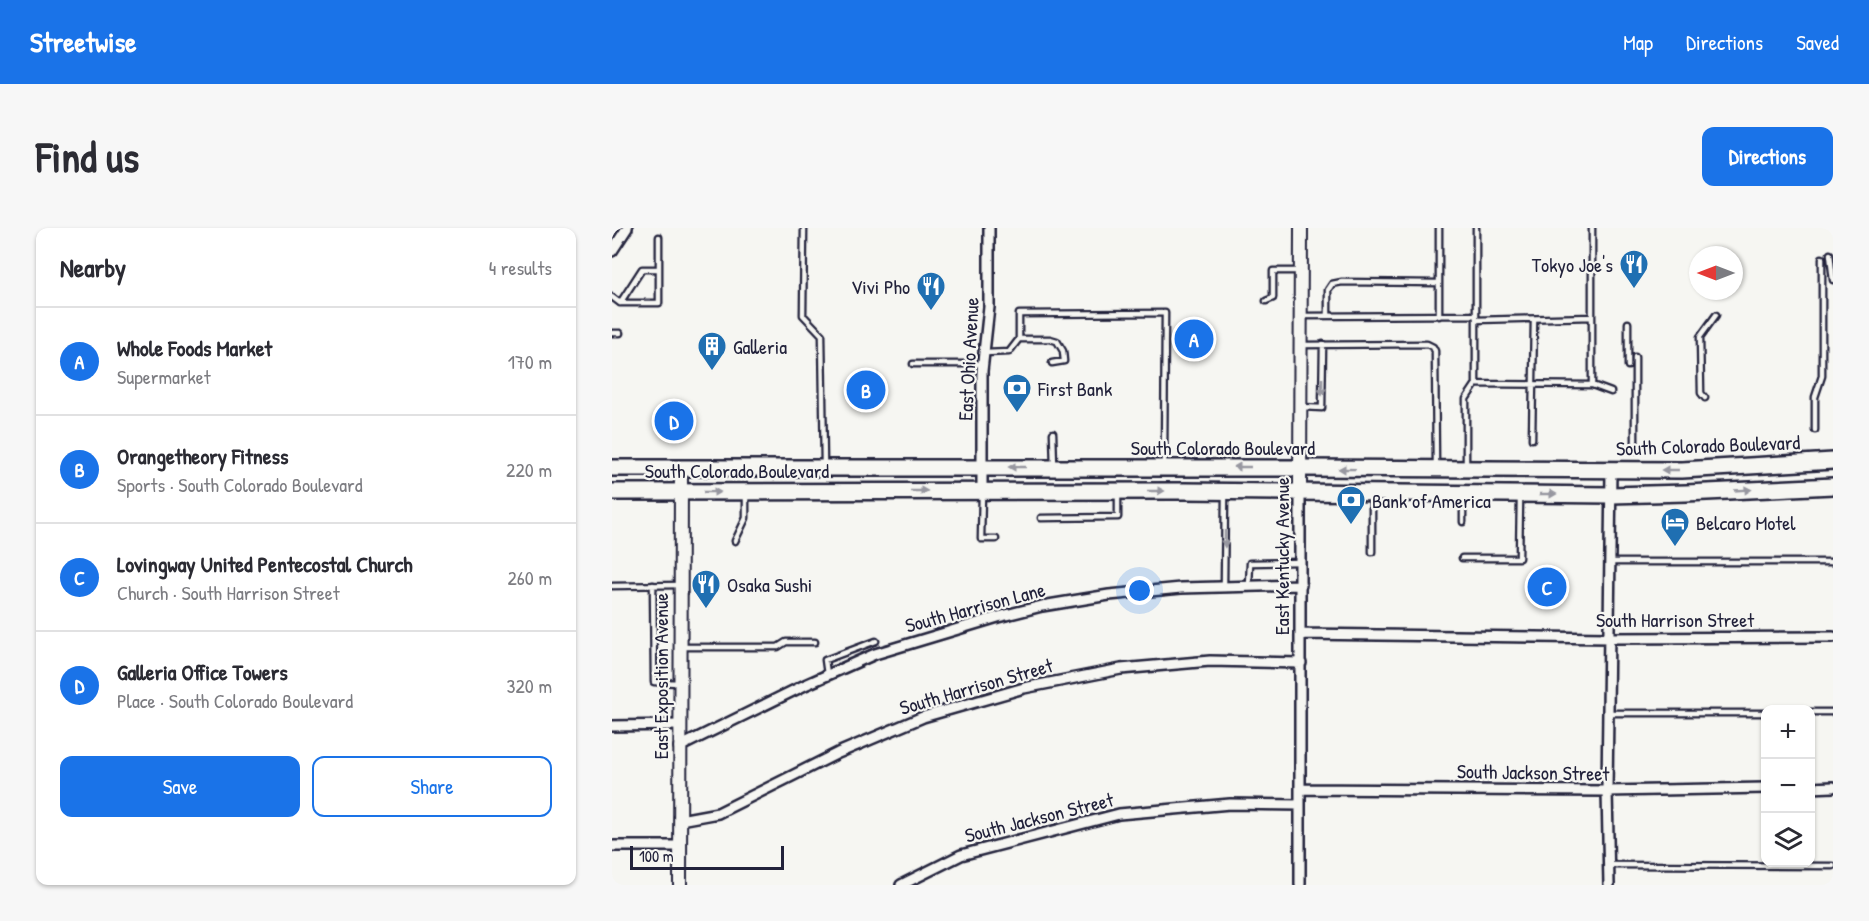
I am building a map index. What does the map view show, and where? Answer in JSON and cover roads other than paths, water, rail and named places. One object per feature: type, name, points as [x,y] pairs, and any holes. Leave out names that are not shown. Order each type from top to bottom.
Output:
[{"type":"main road","name":"South Colorado Boulevard","points":[[612,468],[1164,467],[1682,470],[1833,460]]},
{"type":"main road","name":"South Colorado Boulevard","points":[[612,492],[1118,491],[1611,495],[1833,486]]},
{"type":"street","points":[[612,251],[627,228]]},
{"type":"street","name":"East Ohio Avenue","points":[[982,491],[982,364],[990,297],[989,228]]},
{"type":"street","name":"East Kentucky Avenue","points":[[1300,885],[1301,228]]},
{"type":"street","name":"East Exposition Avenue","points":[[680,885],[681,468]]},
{"type":"street","points":[[1609,885],[1607,791],[1611,470]]},
{"type":"street","name":"South Harrison Lane","points":[[679,747],[875,654],[1032,608],[1109,595],[1181,588],[1301,585]]},
{"type":"street","name":"South Harrison Street","points":[[1301,634],[1609,638],[1833,637]]},
{"type":"street","name":"South Harrison Street","points":[[680,820],[718,813],[838,753],[923,717],[1024,688],[1121,669],[1210,661],[1301,663]]},
{"type":"street","points":[[612,726],[680,725]]},
{"type":"street","points":[[1815,788],[1833,787]]},
{"type":"street","name":"South Jackson Street","points":[[1300,789],[1607,791],[1761,788]]},
{"type":"street","name":"South Jackson Street","points":[[901,885],[961,855],[1119,814],[1230,804],[1300,805]]},
{"type":"street","points":[[612,846],[680,846]]},
{"type":"lane","points":[[804,228],[803,315],[822,335],[824,468]]},
{"type":"lane","points":[[1439,228],[1439,316]]},
{"type":"lane","points":[[1466,470],[1466,399],[1476,384],[1476,228]]},
{"type":"lane","points":[[1592,228],[1592,385]]},
{"type":"lane","points":[[612,297],[620,303],[659,303],[659,237]]},
{"type":"lane","points":[[1830,254],[1833,280]]},
{"type":"lane","points":[[1815,430],[1815,397],[1822,376],[1822,258]]},
{"type":"lane","points":[[620,303],[642,269],[658,269]]},
{"type":"lane","points":[[1266,301],[1273,298],[1273,271],[1301,271]]},
{"type":"lane","points":[[1328,316],[1328,290],[1332,284],[1342,282],[1439,283]]},
{"type":"lane","points":[[983,353],[1009,352],[1019,339],[1019,314],[1165,313],[1164,467]]},
{"type":"lane","points":[[1705,398],[1701,393],[1700,337],[1716,315]]},
{"type":"lane","points":[[1301,316],[1534,319],[1592,317]]},
{"type":"lane","points":[[1532,439],[1534,319]]},
{"type":"lane","points":[[1628,322],[1628,366]]},
{"type":"lane","points":[[612,333],[620,333]]},
{"type":"lane","points":[[1019,339],[1058,341],[1064,351],[1064,361],[1052,363]]},
{"type":"lane","points":[[1301,407],[1322,408],[1323,344]]},
{"type":"lane","points":[[1301,345],[1427,344],[1432,347],[1436,351],[1436,470]]},
{"type":"lane","points":[[1635,357],[1635,450]]},
{"type":"lane","points":[[913,364],[982,364]]},
{"type":"lane","points":[[1476,384],[1592,385],[1611,392]]},
{"type":"lane","points":[[1053,433],[1054,468]]},
{"type":"lane","points":[[982,491],[981,539],[996,538]]},
{"type":"lane","points":[[1041,518],[1118,517],[1118,491]]},
{"type":"lane","points":[[735,541],[746,518],[746,492]]},
{"type":"lane","points":[[1224,587],[1225,492]]},
{"type":"lane","points":[[1372,493],[1372,552]]},
{"type":"lane","points":[[1463,493],[1463,522]]},
{"type":"lane","points":[[1462,558],[1519,558],[1520,494]]},
{"type":"lane","points":[[1249,586],[1250,563],[1301,562]]},
{"type":"lane","points":[[1610,562],[1833,562]]},
{"type":"lane","points":[[653,585],[654,682],[680,683]]},
{"type":"lane","points":[[612,586],[681,585]]},
{"type":"lane","points":[[827,675],[825,660],[876,641]]},
{"type":"lane","points":[[680,647],[778,647],[786,642],[815,642]]},
{"type":"lane","points":[[1815,712],[1833,712]]},
{"type":"lane","points":[[1608,713],[1761,713]]},
{"type":"lane","points":[[1608,865],[1833,866]]},
{"type":"place","name":"Tokyo Joe's","points":[[1634,290]]},
{"type":"place","name":"Vivi Pho","points":[[931,312]]},
{"type":"place","name":"Whole Foods Market","points":[[1194,339]]},
{"type":"place","name":"Galleria","points":[[712,372]]},
{"type":"place","name":"Orangetheory Fitness","points":[[866,390]]},
{"type":"place","name":"First Bank","points":[[1017,414]]},
{"type":"place","name":"Galleria Office Towers","points":[[674,421]]},
{"type":"place","name":"Bank of America","points":[[1351,526]]},
{"type":"place","name":"Belcaro Motel","points":[[1675,548]]},
{"type":"place","name":"Lovingway United Pentecostal Church","points":[[1547,587]]},
{"type":"place","name":"Osaka Sushi","points":[[706,610]]}]
